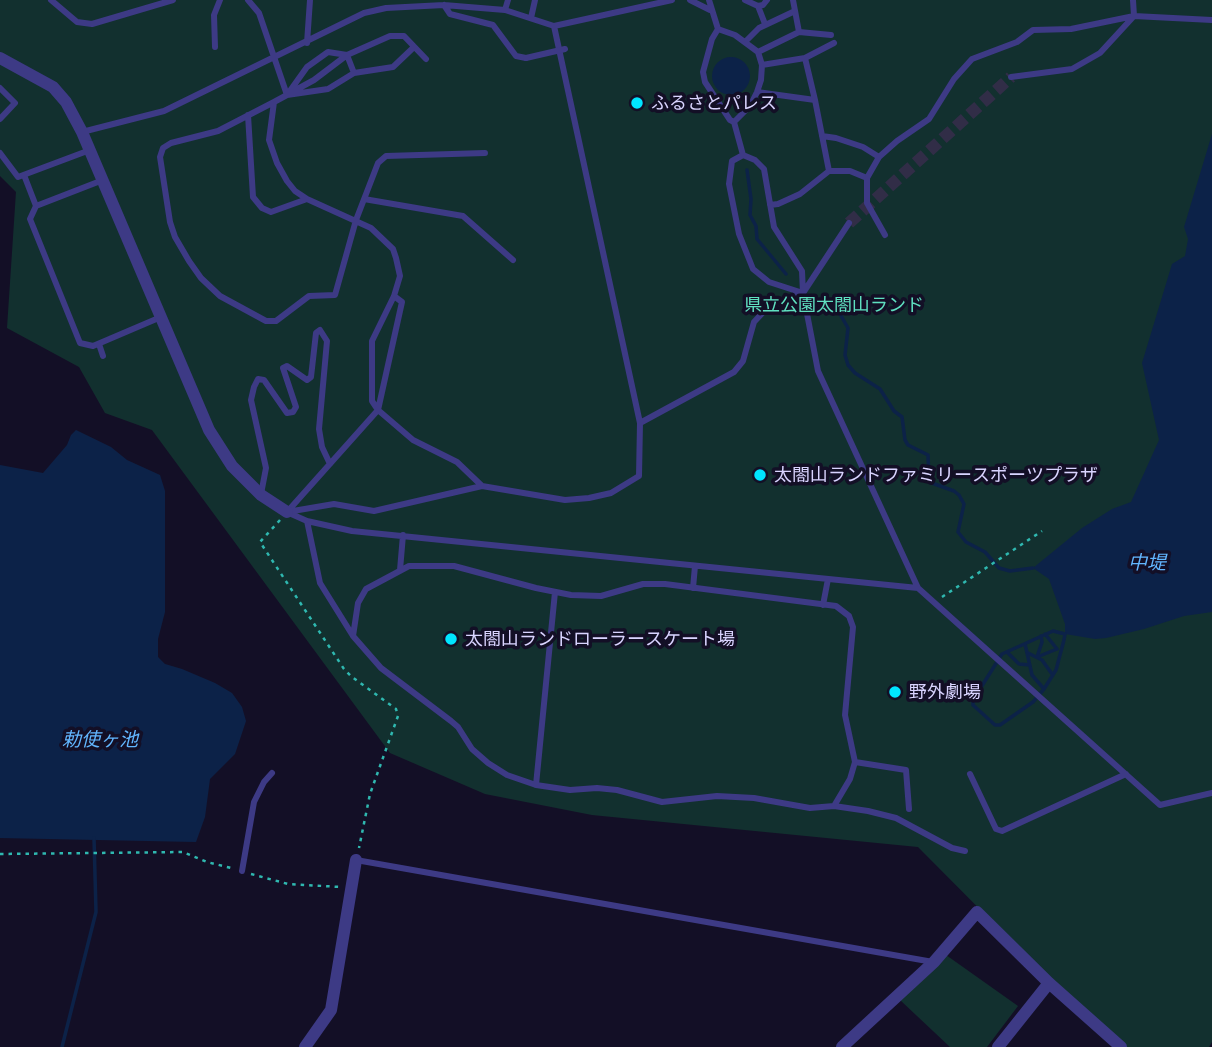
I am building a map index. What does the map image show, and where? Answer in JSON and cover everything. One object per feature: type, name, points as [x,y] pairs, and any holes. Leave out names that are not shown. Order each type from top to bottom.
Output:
[{"type":"street","points":[[0,59],[53,87],[66,102],[90,150],[209,430],[232,467],[261,495],[287,512]]},
{"type":"street","points":[[305,1047],[331,1010],[356,860]]},
{"type":"street","points":[[842,1047],[934,962],[977,912],[1049,983],[1121,1047]]},
{"type":"street","points":[[998,1047],[1049,983]]},
{"type":"lane","points":[[51,0],[77,22],[92,24],[173,0]]},
{"type":"lane","points":[[215,47],[214,15],[220,0]]},
{"type":"lane","points":[[248,0],[259,13],[288,95]]},
{"type":"lane","points":[[307,43],[310,0]]},
{"type":"lane","points":[[505,10],[508,0]]},
{"type":"lane","points":[[531,18],[536,0]]},
{"type":"lane","points":[[82,132],[164,111],[364,13],[386,8],[444,5],[505,10],[554,26],[672,0]]},
{"type":"lane","points":[[690,0],[710,10]]},
{"type":"lane","points":[[709,0],[718,29],[746,41],[758,52],[762,65],[758,92],[750,106],[734,122]]},
{"type":"lane","points":[[745,0],[758,6],[767,0]]},
{"type":"lane","points":[[793,0],[799,32]]},
{"type":"lane","points":[[1011,78],[1072,69],[1100,53],[1134,16],[1133,0]]},
{"type":"lane","points":[[444,5],[450,13],[494,25],[516,56],[526,58],[565,49]]},
{"type":"lane","points":[[758,6],[765,24]]},
{"type":"lane","points":[[746,41],[765,24],[795,11]]},
{"type":"lane","points":[[885,235],[867,203],[867,178],[879,157],[929,118],[954,79],[972,59],[1017,42],[1033,30],[1071,29],[1134,16],[1212,20]]},
{"type":"lane","points":[[287,512],[334,504],[374,511],[482,486],[565,500],[589,498],[611,493],[639,476],[640,423],[554,26]]},
{"type":"lane","points":[[718,29],[712,39],[703,72],[705,82],[734,122],[743,155]]},
{"type":"lane","points":[[758,52],[799,32],[831,35]]},
{"type":"lane","points":[[426,59],[404,36],[390,36],[347,55],[314,80],[218,131],[171,143],[163,148],[160,157],[170,222],[175,237],[201,278],[219,296],[249,314],[266,321],[276,321],[309,296],[335,295],[356,220],[377,163],[386,156],[485,153]]},
{"type":"lane","points":[[762,65],[805,58],[835,43]]},
{"type":"lane","points":[[288,95],[328,89],[354,73],[393,67],[414,47]]},
{"type":"lane","points":[[288,95],[307,67],[328,52],[347,55]]},
{"type":"lane","points":[[347,55],[354,73]]},
{"type":"lane","points":[[805,58],[829,171]]},
{"type":"lane","points":[[0,89],[15,103],[0,119]]},
{"type":"lane","points":[[758,92],[815,100]]},
{"type":"lane","points":[[274,102],[269,140],[277,163],[295,191],[356,220],[378,233],[393,248],[400,276],[394,296],[372,341],[372,401],[378,410],[413,440],[457,462],[482,486]]},
{"type":"lane","points":[[248,115],[253,197],[262,208],[271,212],[307,199]]},
{"type":"lane","points":[[822,136],[854,144],[879,157]]},
{"type":"lane","points":[[0,153],[18,177],[90,150]]},
{"type":"lane","points":[[743,155],[732,161],[729,184],[739,234],[752,269],[769,282],[803,293]]},
{"type":"lane","points":[[743,155],[755,160],[764,169],[774,227],[802,271],[803,293],[817,371],[918,588],[1160,805],[1212,793]]},
{"type":"lane","points":[[770,205],[800,194],[829,171],[850,171],[867,178]]},
{"type":"lane","points":[[24,175],[36,206]]},
{"type":"lane","points":[[103,180],[36,206],[30,219],[80,343],[93,346],[161,317]]},
{"type":"lane","points":[[364,199],[463,216],[513,260]]},
{"type":"lane","points":[[640,423],[734,372],[743,361],[754,322],[768,307],[803,293],[849,223]]},
{"type":"lane","points":[[287,512],[378,410],[402,302],[394,296]]},
{"type":"lane","points":[[261,495],[266,468],[251,400],[254,387],[258,379],[264,380],[287,413],[293,412],[296,407],[283,368],[287,366],[307,380],[312,377],[316,333],[320,330],[327,341],[319,429],[322,447],[330,464]]},
{"type":"lane","points":[[99,344],[103,356]]},
{"type":"lane","points":[[287,512],[307,521],[352,531],[918,588]]},
{"type":"lane","points":[[307,521],[320,583],[354,636],[381,668],[458,727],[471,749],[488,764],[507,775],[536,785],[570,790],[617,790],[662,802],[717,796],[754,798],[810,808],[834,806],[896,818],[952,848],[965,852]]},
{"type":"lane","points":[[400,570],[403,535]]},
{"type":"lane","points":[[354,636],[358,603],[366,589],[409,566],[454,566],[555,592],[601,596],[643,584],[665,584],[836,606],[849,616],[853,627],[845,715],[855,762],[850,779],[834,806]]},
{"type":"lane","points":[[693,588],[695,566]]},
{"type":"lane","points":[[823,605],[828,579]]},
{"type":"lane","points":[[536,785],[555,592]]},
{"type":"lane","points":[[855,762],[906,770],[909,809]]},
{"type":"lane","points":[[242,871],[254,802],[272,773]]},
{"type":"lane","points":[[970,774],[996,829],[1002,831],[1126,774]]},
{"type":"lane","points":[[356,860],[934,962]]},
{"type":"path","points":[[287,512],[260,542],[344,669],[396,709],[398,716],[370,794],[356,860]]},
{"type":"path","points":[[934,602],[1042,531]]},
{"type":"path","points":[[0,853],[183,852],[207,862],[288,884],[351,887]]},
{"type":"green space","name":"県立公園太閤山ランド","points":[[0,0],[1212,0],[1212,1042],[1209,1047],[1126,1047],[1052,982],[918,847],[592,815],[485,794],[390,753],[152,430],[105,413],[79,367],[7,328],[16,192],[0,176]]},
{"type":"green space","points":[[946,955],[1018,1006],[987,1047],[950,1047],[900,1000]]},
{"type":"water","points":[[731,57],[745,62],[750,76],[745,90],[731,95],[717,90],[712,76],[717,62]]},
{"type":"water","name":"中堤","points":[[1212,134],[1212,612],[1184,616],[1106,638],[1065,634],[1065,624],[1049,579],[1033,568],[1082,528],[1112,509],[1131,502],[1159,440],[1142,363],[1172,264],[1185,256],[1188,239],[1184,227]]},
{"type":"water","name":"勅使ヶ池","points":[[76,430],[111,447],[127,460],[160,475],[165,491],[165,612],[158,639],[158,657],[165,664],[215,683],[232,693],[242,707],[246,721],[235,754],[210,779],[205,817],[196,842],[0,838],[0,465],[43,473]]},
{"type":"waterway","points":[[747,170],[750,215],[756,226],[757,239],[786,274]]},
{"type":"waterway","points":[[840,314],[848,328],[845,355],[848,365],[855,373],[880,389],[894,411],[902,417],[908,445],[928,455],[929,482],[954,491],[964,504],[958,532],[966,542],[985,552],[999,568],[1010,571],[1033,568]]},
{"type":"waterway","points":[[1053,631],[1065,634],[1056,670],[1033,702],[1000,725],[995,725],[973,705],[973,700],[1002,654],[1053,631]]},
{"type":"waterway","points":[[1041,636],[1042,642],[1037,657],[1057,649],[1045,634]]},
{"type":"waterway","points":[[1025,644],[1032,675],[1044,689]]},
{"type":"waterway","points":[[1007,652],[1019,664],[1030,665]]},
{"type":"waterway","points":[[1028,653],[1042,660],[1052,674]]},
{"type":"waterway","points":[[62,1047],[96,912],[94,838]]},
{"type":"tunnel","points":[[849,223],[1011,77]]},
{"type":"place","name":"ふるさとパレス","points":[[637,103]]},
{"type":"place","name":"太閤山ランドファミリースポーツプラザ","points":[[760,475]]},
{"type":"place","name":"太閤山ランドローラースケート場","points":[[451,639]]},
{"type":"place","name":"野外劇場","points":[[895,692]]}]
